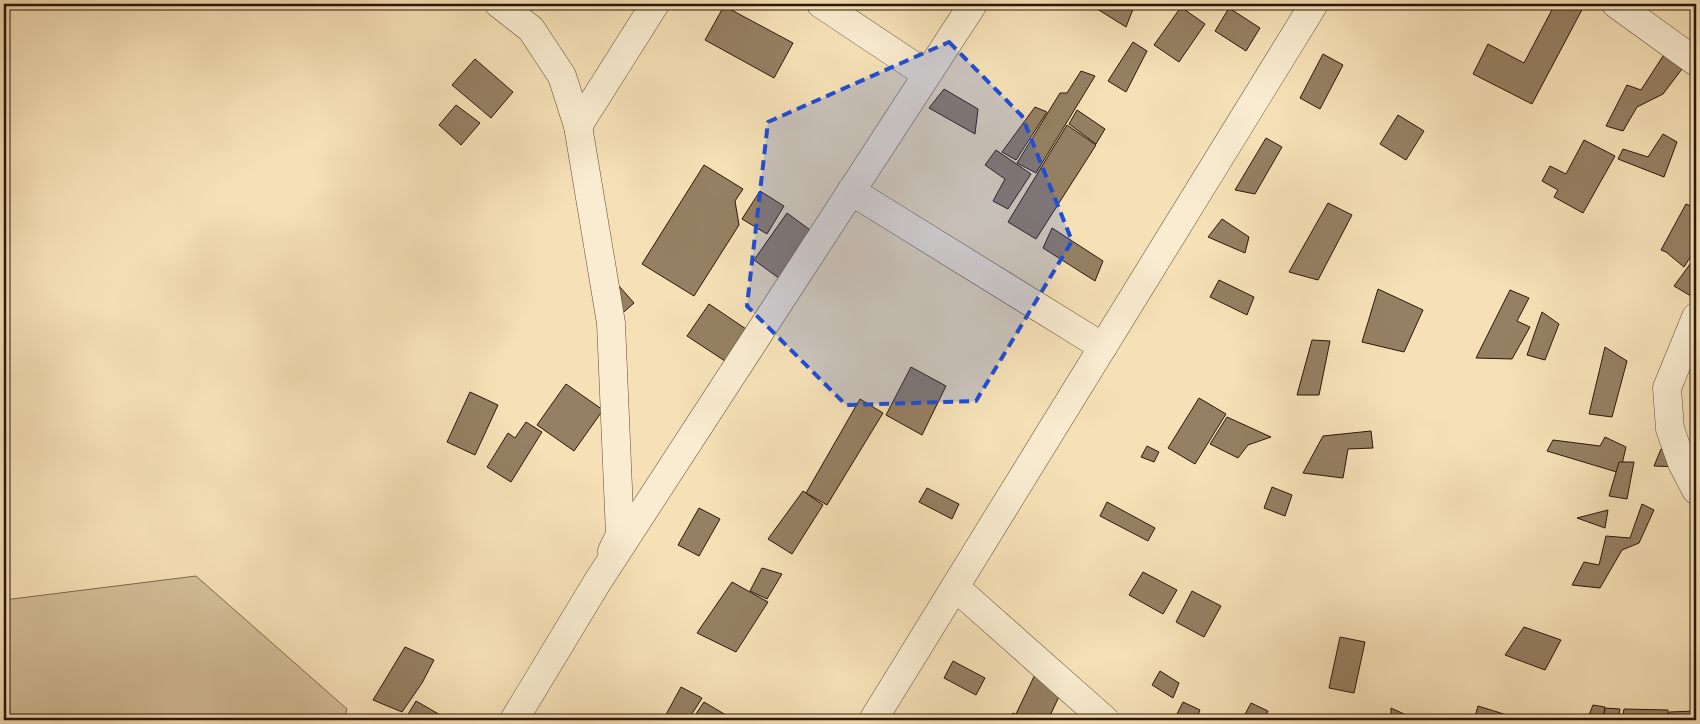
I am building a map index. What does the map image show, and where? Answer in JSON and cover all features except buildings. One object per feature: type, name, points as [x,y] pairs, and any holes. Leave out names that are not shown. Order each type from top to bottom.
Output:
[{"type":"street","points":[[499,4],[531,30],[562,76],[578,126],[611,323],[620,535],[598,581]]},
{"type":"street","points":[[578,126],[655,4]]},
{"type":"street","points":[[821,4],[926,74]]},
{"type":"street","points":[[514,720],[598,581],[973,4]]},
{"type":"street","points":[[873,720],[1314,4]]},
{"type":"street","points":[[1616,4],[1696,62]]},
{"type":"street","points":[[852,191],[1102,347]]},
{"type":"street","points":[[1696,317],[1667,388],[1670,428],[1682,463],[1696,490]]},
{"type":"street","points":[[955,587],[1105,720]]},
{"type":"highlighted area","points":[[949,42],[1022,116],[1072,241],[976,401],[846,405],[747,306],[768,122]]},
{"type":"shaded area","points":[[196,576],[347,709],[344,720],[4,720],[4,600]]}]
